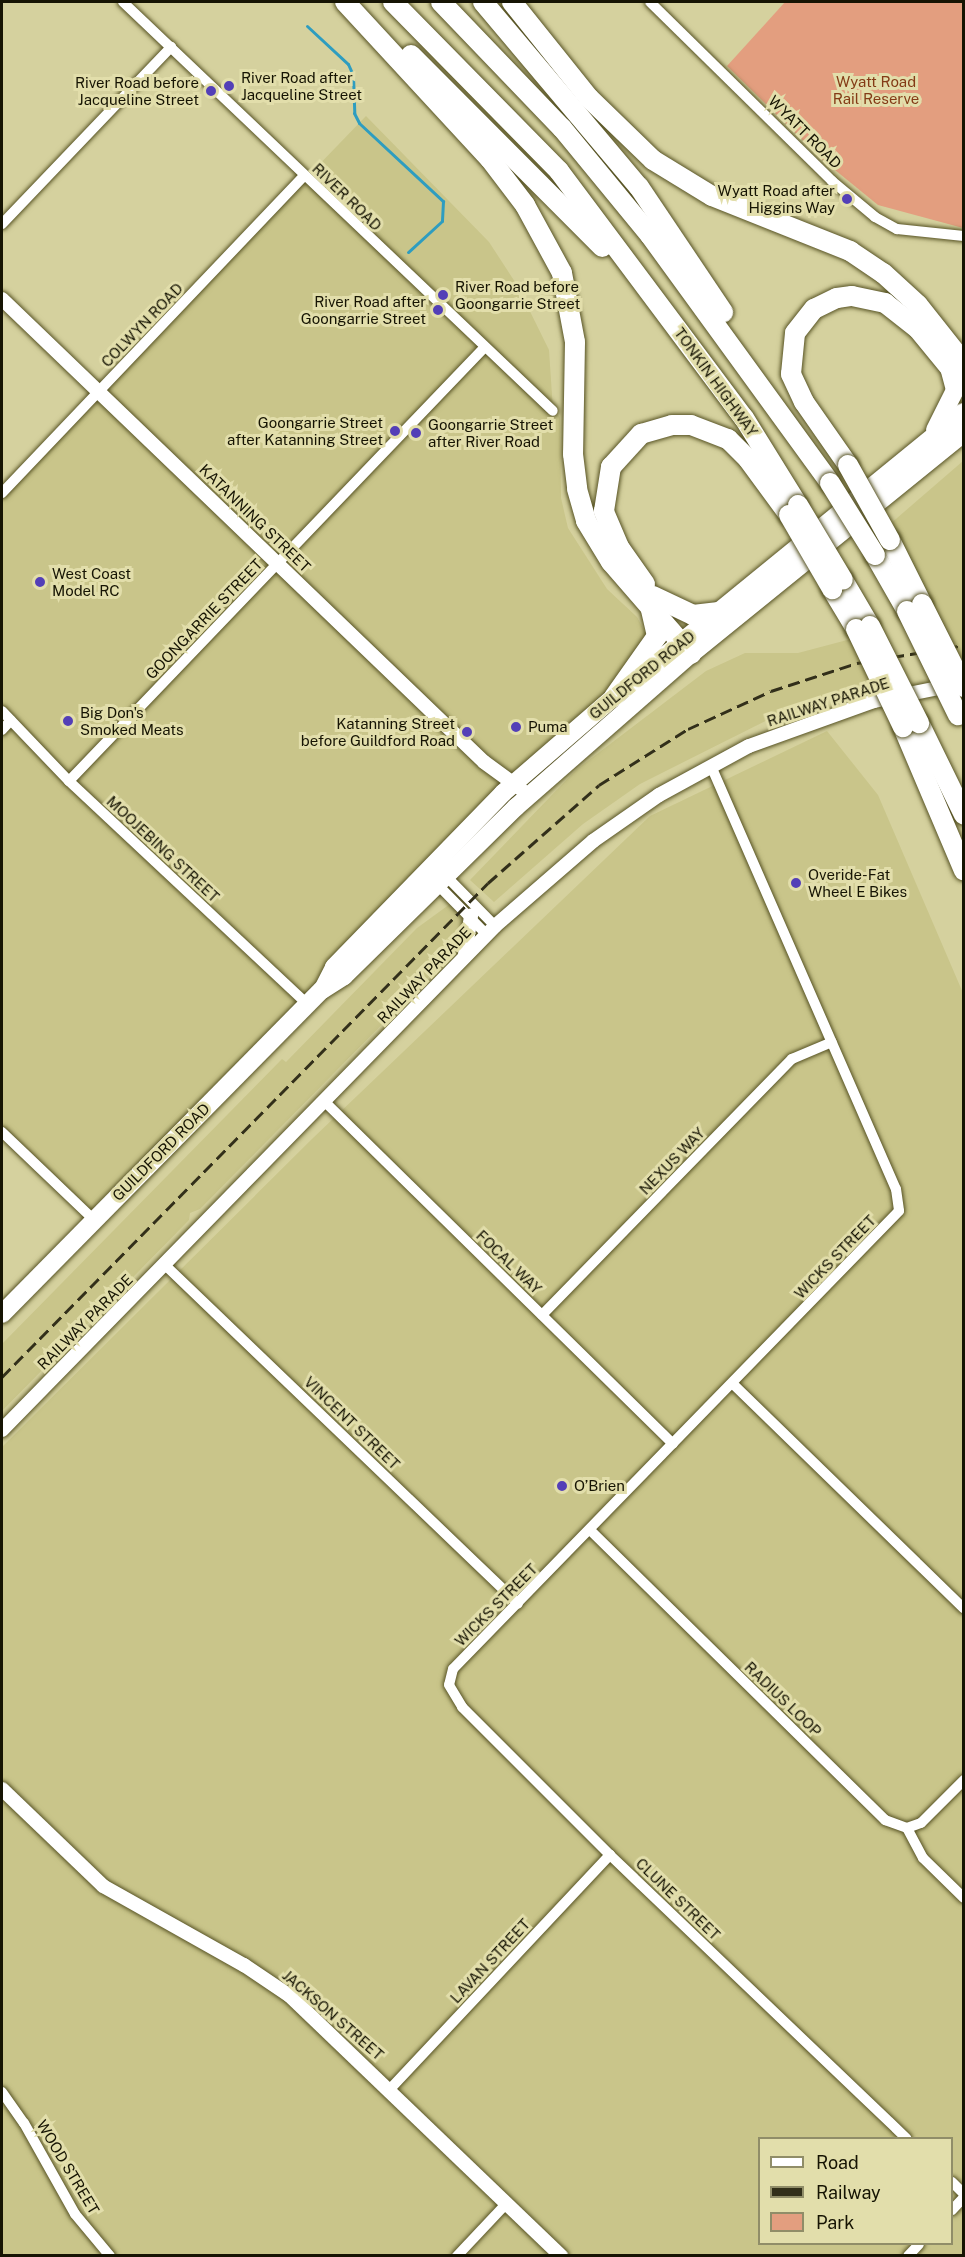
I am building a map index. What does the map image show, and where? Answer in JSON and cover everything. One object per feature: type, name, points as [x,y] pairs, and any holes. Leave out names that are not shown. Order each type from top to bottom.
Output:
[{"type":"highway","points":[[345,2],[490,159],[525,205],[562,273],[575,342],[573,454],[577,489],[597,542],[690,645]]},
{"type":"highway","points":[[354,2],[552,192],[677,328]]},
{"type":"highway","name":"TONKIN HIGHWAY","points":[[393,2],[559,171],[744,418],[794,510],[863,627],[911,725],[963,815]]},
{"type":"highway","points":[[441,2],[570,137],[650,235],[793,428],[874,555],[914,607],[963,685]]},
{"type":"highway","points":[[483,2],[639,188],[776,387],[793,428]]},
{"type":"highway","points":[[512,2],[589,98],[653,160],[712,195],[850,251],[902,289],[939,334],[955,363],[963,385]]},
{"type":"highway","points":[[933,434],[956,390],[955,363],[896,309],[874,298],[837,298],[807,315],[793,339],[791,374],[804,402],[848,465],[890,540],[914,607],[961,721]]},
{"type":"highway","points":[[939,334],[963,347]]},
{"type":"highway","name":"GUILDFORD ROAD","points":[[2,1314],[308,1005],[322,990],[334,967],[435,874],[614,697],[690,645],[719,612],[933,434],[963,412]]},
{"type":"highway","points":[[614,697],[657,636],[651,601],[619,547],[604,511],[611,467],[641,434],[672,425],[691,425],[728,439],[794,510]]},
{"type":"highway","name":"GUILDFORD ROAD","points":[[516,795],[690,645],[963,433]]},
{"type":"highway","points":[[651,601],[693,615],[719,612]]},
{"type":"highway","points":[[911,725],[963,871]]},
{"type":"street","name":"RIVER ROAD","points":[[123,2],[484,348],[553,411]]},
{"type":"street","name":"WYATT ROAD","points":[[650,2],[832,181],[875,218],[897,229],[963,236]]},
{"type":"street","points":[[2,224],[171,47]]},
{"type":"street","name":"COLWYN ROAD","points":[[2,493],[304,176]]},
{"type":"street","name":"KATANNING STREET","points":[[2,299],[100,391],[516,795]]},
{"type":"street","name":"GOONGARRIE STREET","points":[[69,781],[484,348]]},
{"type":"street","name":"RAILWAY PARADE","points":[[2,1430],[491,930],[602,834],[711,766],[749,746],[874,701],[963,685]]},
{"type":"street","name":"MOOJEBING STREET","points":[[2,711],[69,781],[308,1005]]},
{"type":"street","points":[[2,730],[11,720]]},
{"type":"street","name":"WICKS STREET","points":[[453,1669],[733,1384],[898,1211],[896,1189],[711,766]]},
{"type":"street","points":[[435,874],[491,930]]},
{"type":"street","points":[[435,874],[471,915],[491,930]]},
{"type":"street","points":[[463,959],[470,936],[471,915]]},
{"type":"street","name":"NEXUS WAY","points":[[542,1315],[792,1059],[832,1042]]},
{"type":"street","name":"FOCAL WAY","points":[[324,1101],[673,1444]]},
{"type":"street","points":[[2,1132],[94,1220]]},
{"type":"street","name":"VINCENT STREET","points":[[165,1265],[518,1604]]},
{"type":"street","points":[[733,1384],[963,1609]]},
{"type":"street","name":"RADIUS LOOP","points":[[590,1530],[880,1816],[907,1828]]},
{"type":"street","name":"CLUNE STREET","points":[[453,1669],[449,1685],[462,1707],[610,1855],[904,2137]]},
{"type":"street","points":[[963,1780],[921,1823],[907,1828],[923,1858],[963,1898]]},
{"type":"street","name":"JACKSON STREET","points":[[2,1789],[103,1886],[244,1965],[290,1996],[391,2088],[561,2256]]},
{"type":"street","name":"LAVAN STREET","points":[[391,2088],[610,1855]]},
{"type":"street","name":"WOOD STREET","points":[[2,2092],[24,2123],[75,2214],[110,2256]]},
{"type":"street","points":[[953,2184],[963,2196],[953,2208]]},
{"type":"street","points":[[457,2256],[506,2204]]},
{"type":"shaded area","points":[[366,116],[489,242],[517,285],[549,350],[553,410],[560,417],[561,498],[568,528],[607,589],[637,617],[653,647],[503,793],[94,1220],[2,1132],[2,493]]},
{"type":"shaded area","points":[[963,461],[963,673],[882,531]]},
{"type":"shaded area","points":[[851,639],[875,689],[807,700],[640,784],[583,824],[494,902],[470,880],[576,770],[706,671],[745,653],[798,653]]},
{"type":"shaded area","points":[[827,731],[878,795],[963,993],[963,2255],[2,2256],[2,1447],[313,1138],[650,816]]},
{"type":"shaded area","points":[[450,904],[465,918],[461,944],[200,1209],[190,1213],[189,1220],[2,1411],[2,1344],[282,1059],[286,1062],[417,928]]},
{"type":"green space","name":"Wyatt Road Rail Reserve","points":[[785,2],[963,2],[963,228],[878,205],[824,161],[727,66]]},
{"type":"waterway","points":[[307,26],[348,64],[353,75],[354,113],[359,123],[443,201],[442,221],[408,252]]},
{"type":"railway","points":[[2,1377],[488,883],[599,785],[688,729],[771,691],[857,663],[964,645]]},
{"type":"place","name":"River Road after Jacqueline Street","points":[[229,86]]},
{"type":"place","name":"River Road before Jacqueline Street","points":[[211,91]]},
{"type":"place","name":"Wyatt Road after Higgins Way","points":[[847,199]]},
{"type":"place","name":"River Road before Goongarrie Street","points":[[443,295]]},
{"type":"place","name":"River Road after Goongarrie Street","points":[[438,310]]},
{"type":"place","name":"Goongarrie Street after Katanning Street","points":[[395,431]]},
{"type":"place","name":"Goongarrie Street after River Road","points":[[416,433]]},
{"type":"place","name":"West Coast Model RC","points":[[40,582]]},
{"type":"place","name":"Big Don's Smoked Meats","points":[[68,721]]},
{"type":"place","name":"Puma","points":[[516,727]]},
{"type":"place","name":"Katanning Street before Guildford Road","points":[[467,732]]},
{"type":"place","name":"Overide-Fat Wheel E Bikes","points":[[796,883]]},
{"type":"place","name":"O’Brien","points":[[562,1486]]}]
